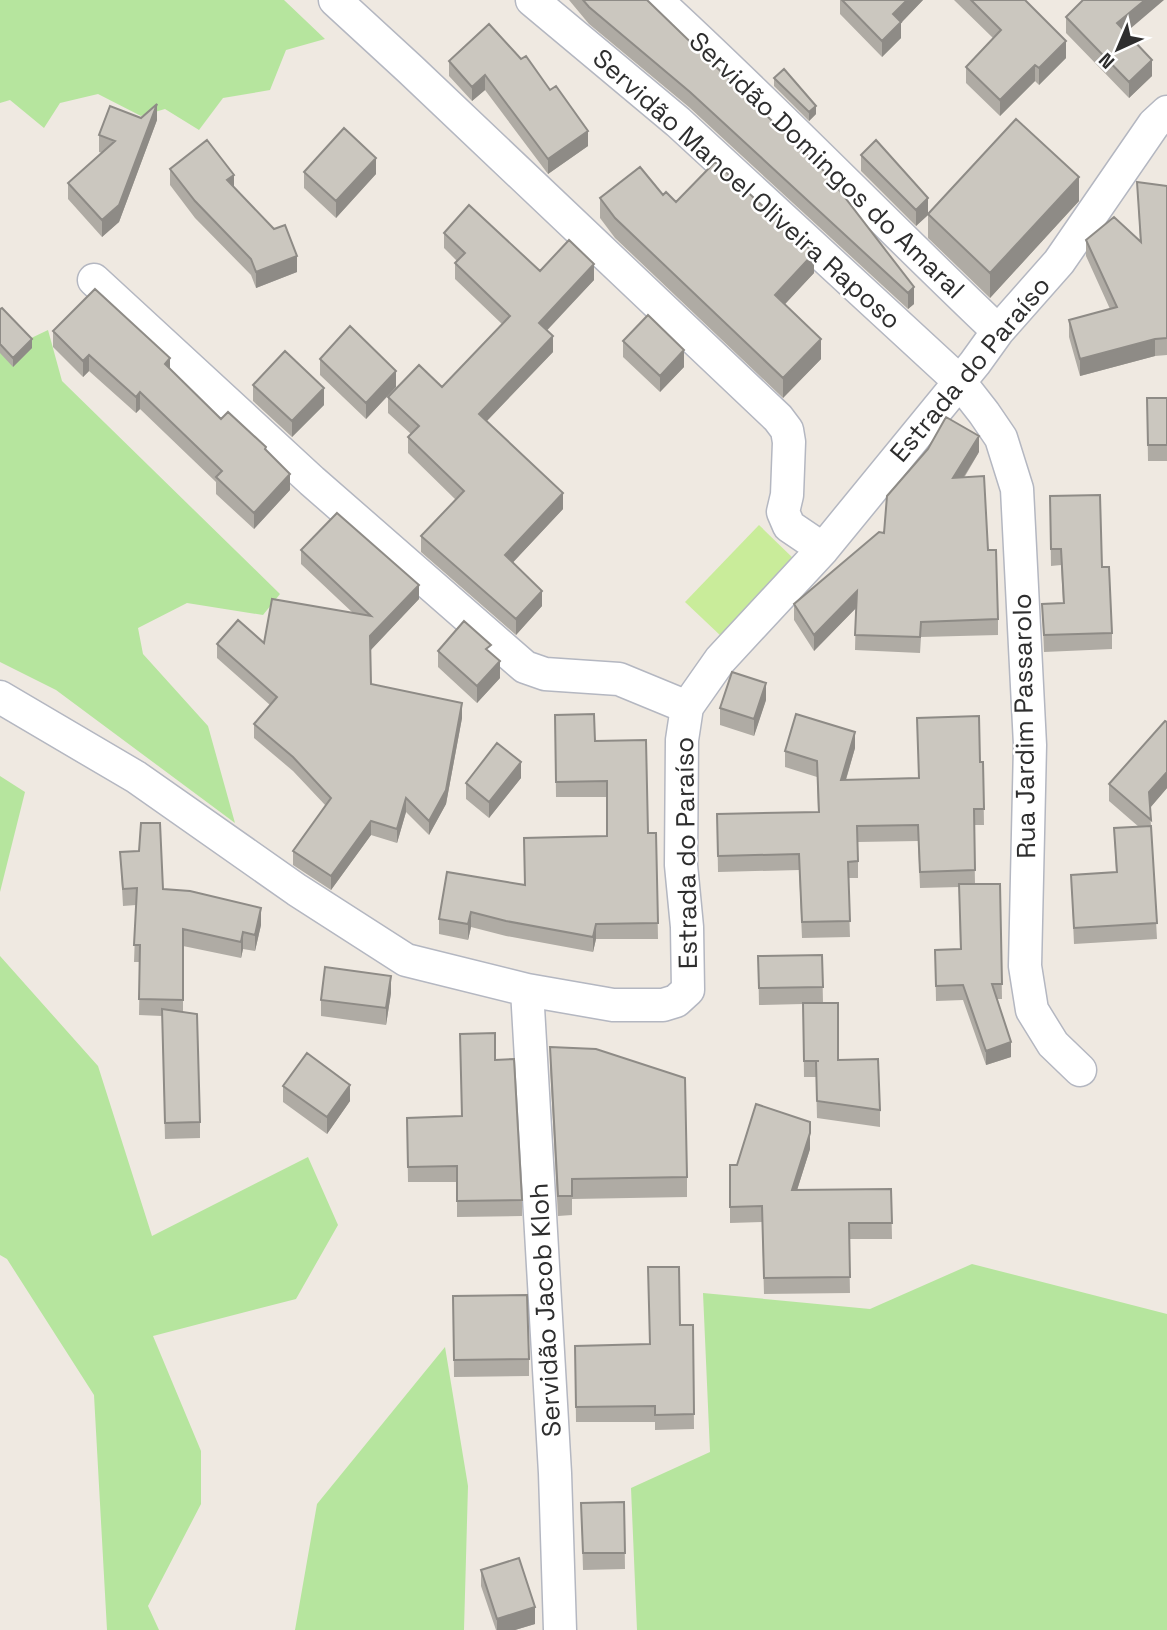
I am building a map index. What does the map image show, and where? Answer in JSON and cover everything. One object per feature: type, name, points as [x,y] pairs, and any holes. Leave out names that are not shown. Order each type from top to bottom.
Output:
[{"type":"street","points":[[335,0],[778,418],[787,429],[789,442],[787,495],[783,512],[789,526],[823,549]]},
{"type":"street","name":"Servidão Manoel Oliveira Raposo","points":[[533,0],[678,122],[959,381]]},
{"type":"street","name":"Servidão Domingos do Amaral","points":[[656,0],[705,44],[912,250],[998,331]]},
{"type":"street","name":"Estrada do Paraíso","points":[[0,697],[136,777],[297,890],[406,960],[527,990],[613,1005],[663,1005],[676,1001],[688,990],[687,927],[681,865],[682,740],[687,707],[720,660],[823,549],[998,331],[1059,262],[1147,135],[1167,112]]},
{"type":"street","points":[[94,280],[312,481],[525,667],[545,674],[619,679],[687,707]]},
{"type":"street","name":"Rua Jardim Passarolo","points":[[959,381],[1000,438],[1017,489],[1030,745],[1025,966],[1032,1010],[1053,1044],[1080,1070]]},
{"type":"street","name":"Servidão Jacob Kloh","points":[[527,990],[555,1473],[560,1630]]},
{"type":"green space","points":[[0,0],[284,0],[325,39],[286,50],[270,90],[223,98],[199,130],[165,109],[141,116],[98,94],[60,103],[44,128],[10,100],[0,103]]},
{"type":"green space","points":[[48,330],[62,381],[280,594],[263,615],[187,603],[138,628],[143,654],[208,726],[235,823],[56,690],[0,662],[0,353]]},
{"type":"green space","points":[[759,525],[796,561],[722,637],[685,602]]},
{"type":"green space","points":[[0,776],[25,792],[0,892]]},
{"type":"green space","points":[[0,956],[98,1066],[152,1236],[308,1157],[338,1225],[296,1299],[153,1336],[201,1451],[201,1504],[148,1606],[159,1630],[107,1630],[94,1395],[7,1259],[0,1255]]},
{"type":"green space","points":[[972,1264],[1167,1314],[1167,1630],[637,1630],[631,1488],[710,1452],[703,1293],[870,1309]]},
{"type":"green space","points":[[445,1347],[468,1486],[464,1630],[295,1630],[317,1504]]},
{"type":"building","points":[[583,0],[647,0],[826,173],[914,287],[908,293],[690,92]]},
{"type":"building","points":[[842,0],[907,0],[893,14],[901,22],[882,41]]},
{"type":"building","points":[[971,0],[1025,0],[1066,41],[1039,68],[1035,65],[1000,100],[966,67],[1001,30]]},
{"type":"building","points":[[1083,0],[1145,0],[1117,23],[1152,60],[1129,82],[1066,17]]},
{"type":"building","points":[[489,24],[521,59],[526,56],[550,90],[556,86],[588,131],[548,159],[485,75],[472,87],[449,61]]},
{"type":"building","points":[[784,69],[816,106],[809,112],[774,78]]},
{"type":"building","points":[[157,104],[119,205],[102,220],[68,183],[115,141],[99,135],[110,106],[141,118]]},
{"type":"building","points":[[1016,119],[1079,177],[990,273],[928,214]]},
{"type":"building","points":[[344,128],[376,158],[336,201],[304,172]]},
{"type":"building","points":[[207,140],[234,175],[227,180],[274,229],[285,225],[297,256],[256,272],[251,259],[195,201],[170,169]]},
{"type":"building","points":[[876,140],[928,198],[916,210],[861,155]]},
{"type":"building","points":[[715,162],[814,253],[775,295],[821,339],[783,378],[615,218],[600,198],[640,167],[663,195],[666,192],[676,202]]},
{"type":"building","points":[[1137,182],[1167,186],[1167,338],[1080,359],[1069,320],[1117,307],[1086,240],[1114,217],[1141,242]]},
{"type":"building","points":[[469,205],[540,271],[569,240],[594,264],[539,323],[553,336],[479,414],[563,493],[505,555],[542,591],[516,619],[421,536],[464,491],[408,437],[419,426],[388,397],[419,365],[442,387],[510,316],[455,263],[465,253],[444,233]]},
{"type":"building","points":[[95,289],[170,358],[165,364],[221,419],[228,412],[266,447],[290,474],[254,513],[216,477],[222,471],[140,392],[136,397],[89,355],[83,361],[53,331]]},
{"type":"building","points":[[2,308],[32,339],[13,358],[0,344]]},
{"type":"building","points":[[648,315],[684,350],[660,376],[623,341]]},
{"type":"building","points":[[350,326],[396,371],[366,403],[320,359]]},
{"type":"building","points":[[285,351],[324,388],[292,421],[253,385]]},
{"type":"building","points":[[1147,398],[1167,398],[1167,445],[1148,445]]},
{"type":"building","points":[[946,417],[979,436],[953,478],[984,476],[988,550],[996,550],[998,619],[921,622],[920,637],[855,635],[857,591],[814,635],[794,604],[879,532],[884,533],[887,496],[928,449]]},
{"type":"building","points":[[1100,495],[1102,567],[1109,567],[1112,633],[1044,635],[1042,604],[1064,603],[1061,549],[1051,549],[1050,496]]},
{"type":"building","points":[[337,513],[419,585],[370,636],[371,684],[462,703],[446,790],[429,821],[406,798],[397,829],[371,821],[331,876],[293,851],[331,798],[293,757],[254,724],[277,697],[217,644],[238,620],[264,643],[272,599],[371,616],[301,550]]},
{"type":"building","points":[[464,621],[491,645],[486,649],[500,661],[477,686],[438,651]]},
{"type":"building","points":[[732,672],[766,683],[754,719],[720,708]]},
{"type":"building","points":[[594,714],[595,741],[646,740],[648,833],[656,833],[658,923],[596,924],[593,937],[471,912],[468,924],[439,919],[447,872],[525,885],[524,838],[607,836],[607,781],[556,782],[555,715]]},
{"type":"building","points":[[796,714],[855,732],[841,780],[919,778],[917,718],[979,716],[984,809],[974,809],[975,870],[920,872],[918,825],[857,826],[858,861],[848,862],[850,921],[802,922],[799,854],[718,856],[717,814],[819,812],[817,761],[785,751]]},
{"type":"building","points":[[1165,721],[1167,772],[1149,792],[1151,820],[1109,784]]},
{"type":"building","points":[[497,743],[521,762],[489,802],[466,783]]},
{"type":"building","points":[[141,823],[160,823],[163,889],[190,891],[261,908],[255,935],[243,932],[241,942],[183,929],[183,1000],[139,999],[140,945],[134,945],[137,888],[123,889],[120,852],[139,851]]},
{"type":"building","points":[[1151,826],[1157,923],[1074,928],[1071,875],[1117,872],[1114,828]]},
{"type":"building","points":[[959,884],[1000,884],[1002,984],[992,984],[1011,1042],[986,1051],[963,985],[936,986],[935,950],[961,949]]},
{"type":"building","points":[[822,955],[823,987],[759,988],[758,956]]},
{"type":"building","points":[[325,967],[391,976],[386,1008],[321,1000]]},
{"type":"building","points":[[803,1003],[838,1003],[838,1060],[878,1059],[880,1110],[817,1101],[816,1061],[804,1061]]},
{"type":"building","points":[[162,1009],[197,1014],[200,1122],[165,1123]]},
{"type":"building","points":[[495,1033],[495,1060],[514,1059],[522,1200],[457,1201],[457,1166],[408,1167],[407,1118],[462,1116],[460,1034]]},
{"type":"building","points":[[550,1047],[596,1049],[685,1078],[687,1177],[572,1179],[572,1196],[558,1196]]},
{"type":"building","points":[[307,1053],[350,1085],[327,1117],[283,1086]]},
{"type":"building","points":[[756,1104],[810,1122],[810,1133],[792,1190],[891,1189],[892,1223],[849,1223],[850,1277],[764,1278],[762,1206],[730,1207],[730,1165],[737,1165]]},
{"type":"building","points":[[648,1267],[679,1267],[680,1325],[693,1325],[694,1414],[655,1415],[655,1406],[576,1407],[575,1346],[650,1344]]},
{"type":"building","points":[[527,1295],[529,1359],[454,1360],[453,1296]]},
{"type":"building","points":[[624,1502],[625,1553],[583,1553],[581,1503]]},
{"type":"building","points":[[519,1558],[535,1607],[497,1619],[481,1570]]}]
